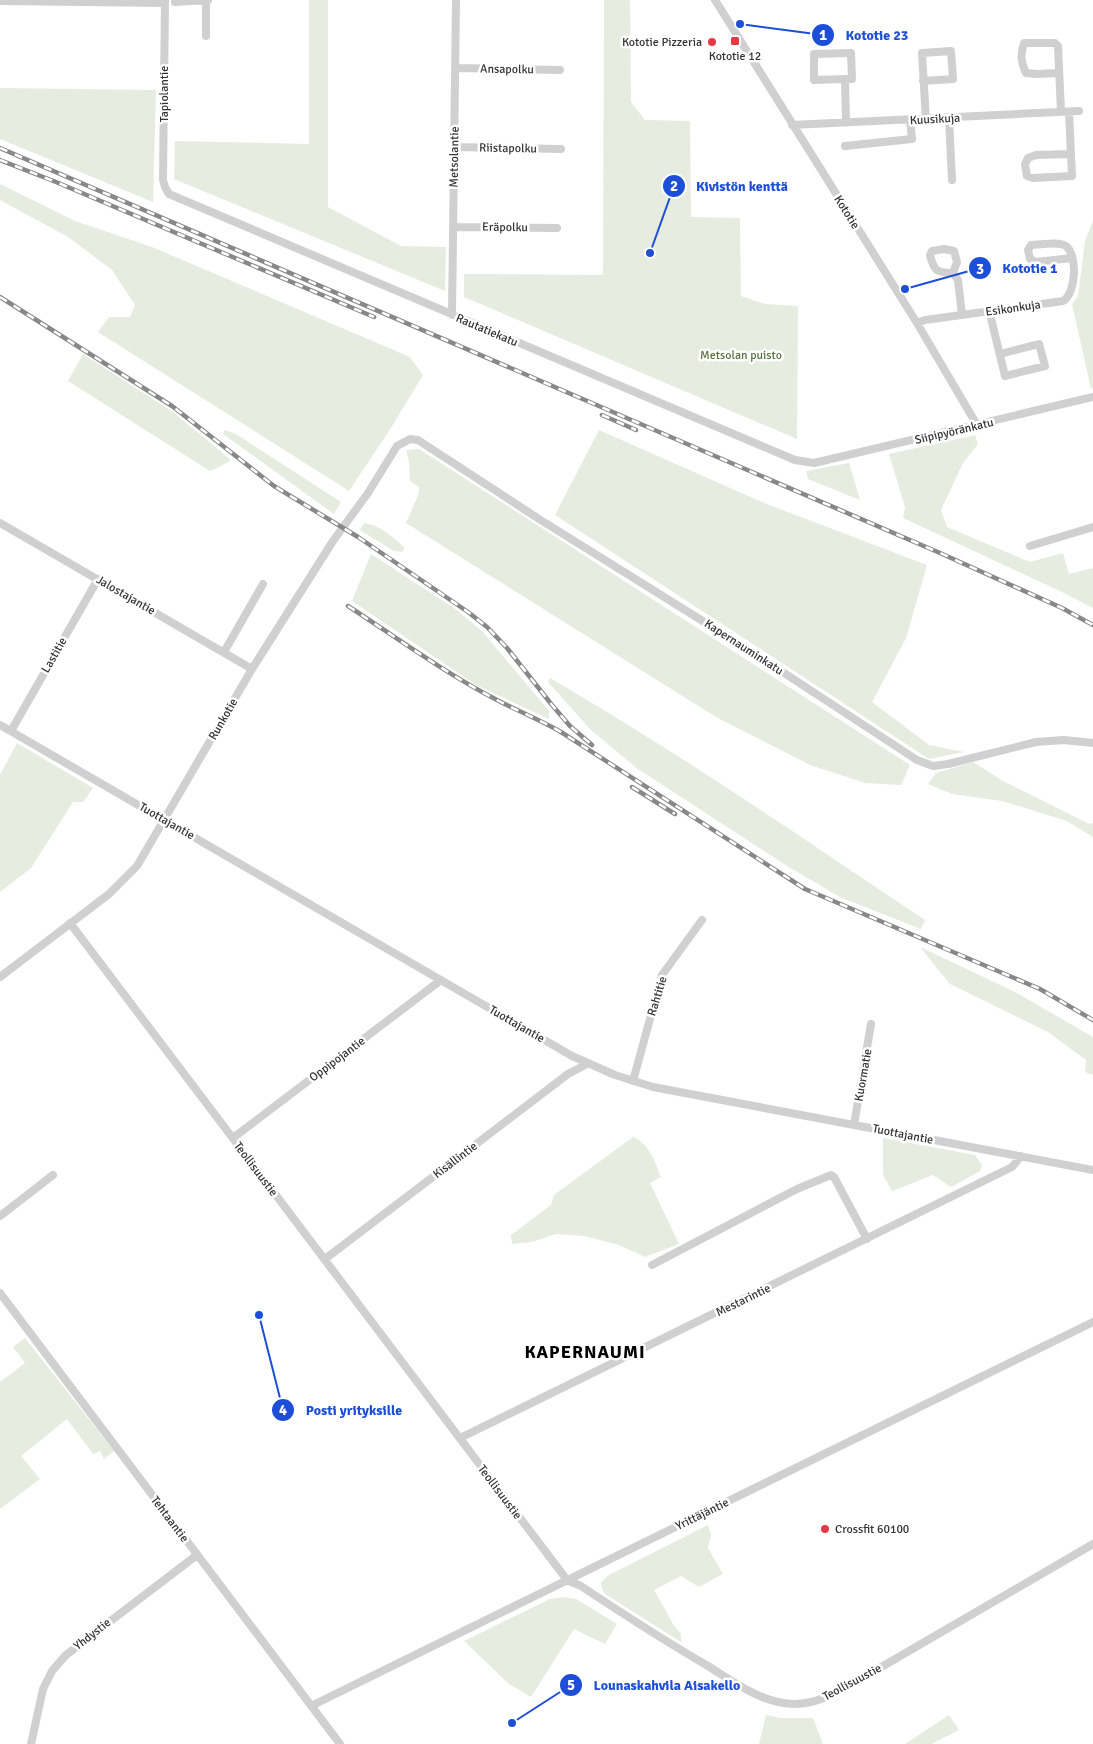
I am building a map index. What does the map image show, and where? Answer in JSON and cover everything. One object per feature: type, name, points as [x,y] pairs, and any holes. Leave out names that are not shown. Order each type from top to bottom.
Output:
[{"type":"street","points":[[175,2],[206,0],[206,36]]},
{"type":"street","name":"Metsolantie","points":[[452,315],[456,0]]},
{"type":"street","name":"Kototie","points":[[715,0],[917,323],[977,425]]},
{"type":"street","points":[[0,1],[165,1]]},
{"type":"street","name":"Tapiolantie","points":[[165,1],[163,180],[165,187]]},
{"type":"street","points":[[1059,73],[1026,73],[1022,64],[1021,53],[1024,43],[1055,43],[1058,46],[1059,73],[1071,154],[1072,176],[1033,178],[1027,176],[1025,164],[1028,158],[1071,154]]},
{"type":"street","points":[[923,81],[953,79],[951,51],[922,53],[923,81],[926,120]]},
{"type":"street","points":[[851,53],[852,79],[846,79],[814,80],[814,54],[851,53]]},
{"type":"street","name":"Ansapolku","points":[[455,68],[560,70]]},
{"type":"street","points":[[846,79],[846,123]]},
{"type":"street","name":"Kuusikuja","points":[[792,125],[926,120],[1079,111]]},
{"type":"street","points":[[949,118],[952,180]]},
{"type":"street","points":[[844,146],[912,139],[910,120]]},
{"type":"street","name":"Riistapolku","points":[[454,147],[561,149]]},
{"type":"street","name":"Rautatiekatu","points":[[165,187],[170,194],[452,315],[795,460],[814,463]]},
{"type":"street","name":"Eräpolku","points":[[453,227],[557,228]]},
{"type":"street","points":[[1060,244],[1066,246],[1071,252],[1072,258],[1036,262],[1030,259],[1028,250],[1031,245],[1060,244]]},
{"type":"street","name":"Esikonkuja","points":[[917,323],[925,320],[1067,299],[1073,286],[1072,258]]},
{"type":"street","points":[[953,273],[958,280],[962,315]]},
{"type":"street","points":[[989,310],[1005,376],[1045,366],[1039,344],[1000,354]]},
{"type":"street","name":"Siipipyöränkatu","points":[[814,463],[1093,397]]},
{"type":"street","name":"Runkotie","points":[[0,976],[123,881],[137,866],[252,669],[333,541],[368,493],[398,446],[410,439],[418,440]]},
{"type":"street","name":"Kapernauminkatu","points":[[418,440],[539,519],[746,648],[917,760],[933,766],[1036,742],[1064,740],[1093,743]]},
{"type":"street","name":"Jalostajantie","points":[[0,523],[252,669]]},
{"type":"street","points":[[1030,546],[1093,526]]},
{"type":"street","name":"Lastitie","points":[[11,731],[98,579]]},
{"type":"street","points":[[224,652],[263,584]]},
{"type":"street","name":"Tuottajantie","points":[[0,725],[587,1064],[653,1087],[1093,1170]]},
{"type":"street","name":"Rahtitie","points":[[633,1081],[662,975],[702,920]]},
{"type":"street","name":"Teollisuustie","points":[[70,923],[567,1580],[581,1586],[676,1648],[757,1695],[777,1702],[794,1704],[814,1702],[838,1692],[1093,1544]]},
{"type":"street","name":"Oppipojantie","points":[[233,1138],[441,980]]},
{"type":"street","name":"Kuormatie","points":[[854,1125],[871,1024]]},
{"type":"street","name":"Kisällintie","points":[[324,1259],[568,1074],[587,1064]]},
{"type":"street","name":"Mestarintie","points":[[460,1438],[867,1239],[1012,1166],[1021,1156]]},
{"type":"street","points":[[0,1216],[52,1175]]},
{"type":"street","points":[[652,1265],[797,1190],[831,1175],[834,1177],[867,1239]]},
{"type":"street","name":"Tehtaantie","points":[[0,1293],[340,1744]]},
{"type":"street","name":"Yrittäjäntie","points":[[311,1706],[1093,1322]]},
{"type":"street","name":"Yhdystie","points":[[31,1744],[43,1689],[52,1671],[66,1654],[197,1555]]},
{"type":"green space","points":[[309,0],[328,0],[328,207],[401,246],[446,247],[445,291],[174,179],[175,141],[309,144]]},
{"type":"green space","name":"Metsolan puisto","points":[[604,0],[630,0],[631,102],[645,120],[690,121],[691,217],[740,218],[741,296],[765,304],[798,306],[797,439],[464,297],[464,274],[603,275]]},
{"type":"green space","points":[[0,88],[156,90],[153,202],[0,139]]},
{"type":"green space","points":[[0,184],[75,221],[152,247],[410,357],[423,375],[349,491],[98,332],[109,317],[130,317],[135,305],[112,270],[68,237],[0,200]]},
{"type":"green space","points":[[1093,221],[1093,388],[1091,389],[1072,304],[1078,296],[1085,241]]},
{"type":"green space","points":[[83,354],[173,412],[231,460],[210,471],[68,381]]},
{"type":"green space","points":[[225,430],[236,434],[341,502],[334,514],[223,434]]},
{"type":"green space","points":[[599,430],[764,503],[927,565],[906,638],[872,702],[929,745],[964,752],[929,759],[555,515]]},
{"type":"green space","points":[[975,435],[978,444],[963,463],[941,510],[947,527],[1030,562],[1063,553],[1069,574],[1093,568],[1093,608],[903,518],[905,507],[889,454]]},
{"type":"green space","points":[[419,449],[910,765],[901,785],[865,783],[810,765],[716,717],[406,523],[419,493],[419,487],[410,481],[409,461],[406,450]]},
{"type":"green space","points":[[849,463],[860,500],[808,479],[806,471]]},
{"type":"green space","points":[[364,523],[381,529],[405,548],[402,552],[394,551],[360,530]]},
{"type":"green space","points":[[371,554],[454,608],[482,631],[549,711],[549,719],[476,685],[352,601]]},
{"type":"green space","points":[[550,678],[693,766],[925,920],[921,929],[842,898],[787,866],[638,769],[591,730],[548,682]]},
{"type":"green space","points":[[17,743],[93,788],[83,802],[73,802],[31,868],[0,892],[0,775]]},
{"type":"green space","points":[[973,762],[1003,781],[1089,824],[1093,823],[1093,837],[1067,821],[1002,801],[952,794],[928,784],[936,773]]},
{"type":"green space","points":[[920,947],[1015,992],[1093,1037],[1093,1075],[1085,1072],[1086,1060],[1048,1032],[950,984]]},
{"type":"green space","points":[[633,1137],[647,1148],[656,1165],[661,1177],[650,1183],[679,1244],[645,1257],[619,1245],[584,1236],[556,1234],[532,1242],[512,1244],[511,1235],[551,1205],[554,1195]]},
{"type":"green space","points":[[883,1138],[975,1155],[982,1165],[980,1171],[951,1187],[933,1175],[892,1191],[883,1175]]},
{"type":"green space","points":[[25,1338],[114,1451],[104,1459],[100,1451],[93,1454],[67,1419],[21,1456],[40,1479],[0,1509],[0,1382],[25,1363],[13,1347]]},
{"type":"green space","points":[[708,1525],[711,1535],[708,1548],[723,1574],[699,1587],[681,1576],[654,1590],[673,1624],[681,1634],[681,1642],[605,1594],[601,1583],[607,1576]]},
{"type":"green space","points":[[563,1597],[576,1599],[617,1624],[605,1644],[574,1629],[531,1697],[509,1684],[464,1641],[550,1599]]},
{"type":"green space","points":[[766,1715],[780,1718],[813,1718],[823,1744],[759,1744]]},
{"type":"green space","points":[[949,1715],[959,1730],[931,1744],[905,1744]]},
{"type":"railway","points":[[0,148],[940,553],[1062,608],[1093,625]]},
{"type":"railway","points":[[0,160],[374,317]]},
{"type":"railway","points":[[0,297],[172,406],[274,486],[358,537],[468,612],[487,627],[507,648],[570,726],[592,745]]},
{"type":"railway","points":[[602,415],[636,430]]},
{"type":"railway","points":[[348,606],[459,678],[497,700],[561,732],[805,889],[1040,989],[1093,1020]]},
{"type":"railway","points":[[632,787],[675,814]]},
{"type":"place","name":"Kototie 23","points":[[740,24]]},
{"type":"place","name":"Kototie 12","points":[[735,41]]},
{"type":"place","name":"Kototie Pizzeria","points":[[712,42]]},
{"type":"place","name":"Kivistön kenttä","points":[[650,253]]},
{"type":"place","name":"Kototie 1","points":[[905,289]]},
{"type":"place","name":"Posti yrityksille","points":[[259,1315]]},
{"type":"place","name":"Crossfit 60100","points":[[825,1529]]},
{"type":"place","name":"Lounaskahvila Aisakello","points":[[512,1723]]},
{"type":"district","name":"KAPERNAUMI","points":[[585,1352]]}]
